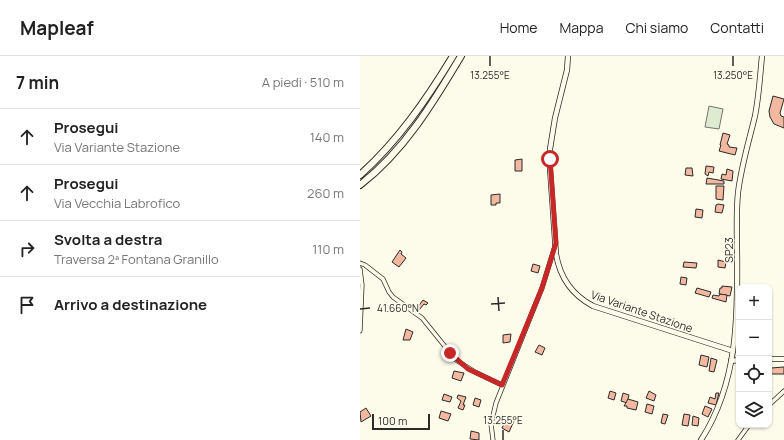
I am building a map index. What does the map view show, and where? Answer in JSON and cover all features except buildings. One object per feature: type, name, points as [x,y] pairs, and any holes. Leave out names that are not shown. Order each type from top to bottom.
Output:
[{"type":"highway","points":[[360,175],[387,148],[405,127],[432,90],[453,56]]},
{"type":"highway","points":[[360,185],[383,165],[404,143],[425,114],[461,56]]},
{"type":"street","name":"Via Variante Stazione","points":[[568,56],[567,70],[550,144],[550,169],[556,243],[558,263],[563,276],[571,289],[586,302],[600,309],[733,351]]},
{"type":"street","name":"SP23","points":[[701,440],[719,408],[733,351],[736,319],[738,193],[757,106],[762,56]]},
{"type":"street","points":[[493,440],[491,429],[492,416],[502,385],[542,288],[556,243]]},
{"type":"street","points":[[360,263],[366,265],[383,279],[393,297],[421,317],[456,360],[475,372],[502,385]]},
{"type":"street","points":[[360,269],[362,285],[360,331]]},
{"type":"street","points":[[772,359],[784,359]]},
{"type":"street","points":[[731,360],[736,360]]},
{"type":"street","points":[[772,402],[784,391]]},
{"type":"street","points":[[738,440],[747,428]]},
{"type":"green space","points":[[709,106],[723,109],[719,129],[705,127]]},
{"type":"route","points":[[450,353],[456,360],[468,369],[502,385],[542,288],[556,243],[550,159]]}]
